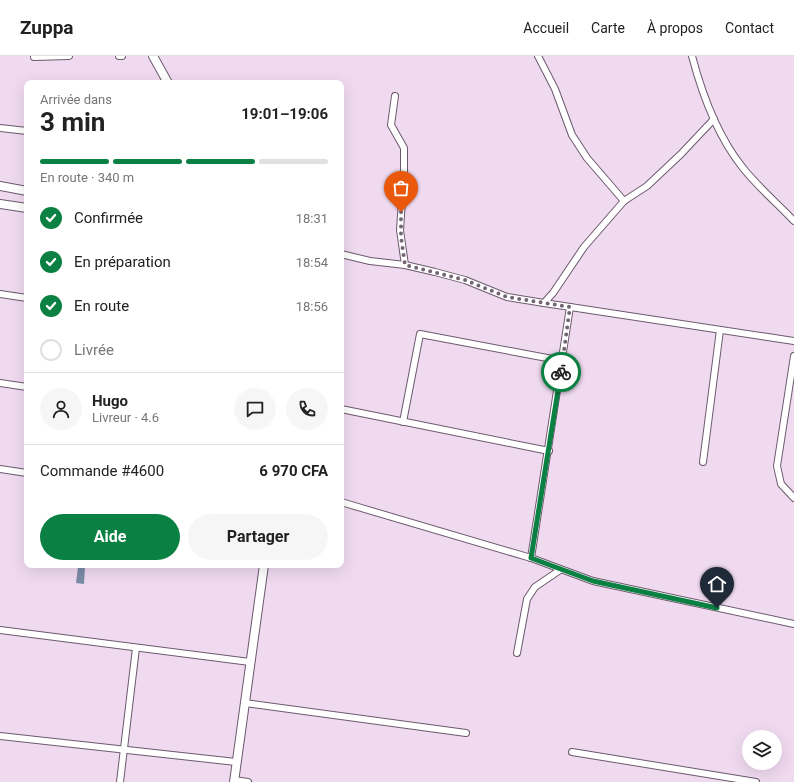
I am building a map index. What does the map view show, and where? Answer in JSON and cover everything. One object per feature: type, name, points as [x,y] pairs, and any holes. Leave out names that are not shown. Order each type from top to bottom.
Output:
[{"type":"street","points":[[34,57],[69,56]]},
{"type":"street","points":[[153,56],[166,80]]},
{"type":"street","points":[[538,56],[555,89],[572,135],[587,158],[624,201]]},
{"type":"street","points":[[692,56],[700,88],[714,119],[743,168],[794,221]]},
{"type":"street","points":[[395,96],[391,125],[404,148],[400,230],[405,265]]},
{"type":"street","points":[[544,302],[552,294],[584,247],[624,201],[647,186],[681,154],[714,119]]},
{"type":"street","points":[[0,128],[24,131]]},
{"type":"street","points":[[0,186],[24,190]]},
{"type":"street","points":[[0,204],[24,208]]},
{"type":"street","points":[[344,255],[370,261],[405,265],[465,280],[507,297],[794,341]]},
{"type":"street","points":[[0,294],[24,298]]},
{"type":"street","points":[[531,558],[563,361],[570,307]]},
{"type":"street","points":[[704,462],[720,330]]},
{"type":"street","points":[[403,422],[420,334],[563,361]]},
{"type":"street","points":[[794,356],[777,466],[781,484],[794,498]]},
{"type":"street","points":[[0,383],[24,387]]},
{"type":"street","points":[[344,410],[549,451]]},
{"type":"street","points":[[0,470],[24,473]]},
{"type":"street","points":[[344,503],[531,558],[593,581],[794,624]]},
{"type":"street","points":[[248,782],[234,781],[264,568]]},
{"type":"street","points":[[517,653],[527,599],[535,587],[560,570]]},
{"type":"street","points":[[0,630],[250,662]]},
{"type":"street","points":[[120,782],[136,648]]},
{"type":"street","points":[[245,703],[466,733]]},
{"type":"street","points":[[0,736],[124,751],[236,762]]},
{"type":"street","points":[[572,752],[756,782]]},
{"type":"water","points":[[78,568],[85,568],[84,584],[76,583]]},
{"type":"way so far","points":[[401,212],[400,230],[405,265],[465,280],[507,297],[570,307],[561,372]]},
{"type":"route","points":[[561,372],[531,558],[593,581],[717,608]]}]
